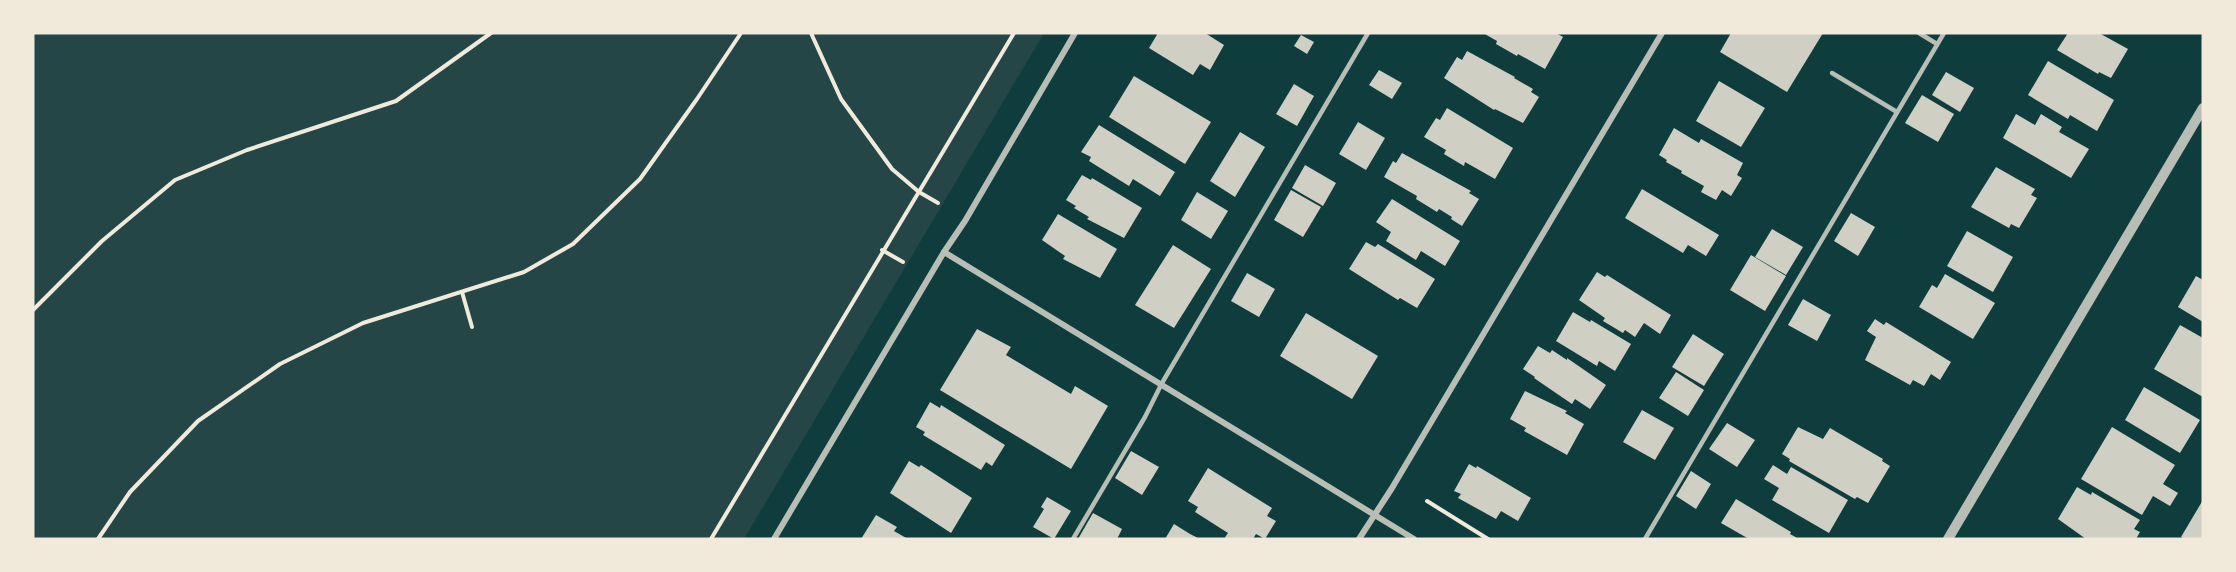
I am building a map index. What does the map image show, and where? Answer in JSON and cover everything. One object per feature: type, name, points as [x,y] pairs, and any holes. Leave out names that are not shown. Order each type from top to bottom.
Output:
[{"type":"street","points":[[774,539],[1075,33]]},
{"type":"street","points":[[1359,539],[1392,488],[1662,33]]},
{"type":"street","points":[[1948,539],[2203,108]]},
{"type":"street","points":[[944,252],[1162,383],[1414,539]]},
{"type":"lane","points":[[1073,539],[1368,33]]},
{"type":"lane","points":[[1919,33],[1937,44]]},
{"type":"lane","points":[[1645,539],[1944,33]]},
{"type":"lane","points":[[1832,74],[1897,112]]},
{"type":"path","points":[[33,310],[102,241],[175,180],[247,150],[396,101],[491,33]]},
{"type":"path","points":[[98,539],[130,492],[198,422],[280,364],[363,323],[524,272],[573,244],[640,179],[741,33]]},
{"type":"path","points":[[812,33],[841,99],[892,169],[919,192],[938,203]]},
{"type":"path","points":[[711,539],[1014,33]]},
{"type":"path","points":[[882,250],[903,262]]},
{"type":"path","points":[[462,292],[472,327]]},
{"type":"path","points":[[1426,501],[1488,539]]},
{"type":"shaded area","points":[[33,33],[1044,33],[744,539],[33,539]]},
{"type":"building","points":[[1158,33],[1205,33],[1224,45],[1210,70],[1200,64],[1193,75],[1149,48]]},
{"type":"building","points":[[1483,33],[1556,33],[1563,37],[1545,69],[1496,44],[1497,41]]},
{"type":"building","points":[[1731,33],[1823,33],[1787,92],[1720,52]]},
{"type":"building","points":[[2068,33],[2099,33],[2128,49],[2111,78],[2099,72],[2098,74],[2057,50]]},
{"type":"building","points":[[1301,35],[1314,42],[1307,54],[1294,46]]},
{"type":"building","points":[[1467,51],[1533,89],[1531,92],[1539,97],[1523,123],[1494,110],[1444,78],[1457,57],[1462,60]]},
{"type":"building","points":[[2048,61],[2114,100],[2097,131],[2070,115],[2068,119],[2028,95]]},
{"type":"building","points":[[1379,70],[1402,83],[1392,99],[1369,85]]},
{"type":"building","points":[[1946,72],[1974,88],[1960,112],[1932,95]]},
{"type":"building","points":[[1134,76],[1211,122],[1185,164],[1109,117]]},
{"type":"building","points":[[1719,81],[1765,108],[1741,147],[1696,121]]},
{"type":"building","points":[[1294,84],[1314,96],[1297,126],[1276,114]]},
{"type":"building","points":[[1922,95],[1954,114],[1938,142],[1905,123]]},
{"type":"building","points":[[1447,108],[1513,148],[1495,179],[1465,162],[1464,166],[1444,154],[1446,150],[1424,137],[1436,118],[1440,120]]},
{"type":"building","points":[[2016,114],[2035,125],[2041,114],[2062,127],[2059,132],[2089,149],[2071,178],[2003,138]]},
{"type":"building","points":[[1358,122],[1385,138],[1366,170],[1339,154]]},
{"type":"building","points":[[1099,125],[1175,172],[1160,196],[1133,179],[1129,186],[1089,161],[1091,157],[1081,152]]},
{"type":"building","points":[[1674,128],[1699,143],[1701,139],[1743,163],[1737,175],[1742,178],[1731,196],[1722,190],[1716,200],[1701,192],[1704,186],[1681,173],[1682,171],[1659,155]]},
{"type":"building","points":[[1240,132],[1265,147],[1235,197],[1210,181]]},
{"type":"building","points":[[1402,153],[1471,191],[1469,193],[1479,199],[1462,226],[1451,219],[1452,217],[1439,209],[1437,212],[1416,199],[1417,196],[1384,177],[1393,161],[1396,163]]},
{"type":"building","points":[[1305,165],[1336,183],[1323,206],[1292,188]]},
{"type":"building","points":[[1996,167],[2035,189],[2031,195],[2037,198],[2019,228],[2011,224],[2009,228],[1971,207]]},
{"type":"building","points":[[1082,175],[1091,180],[1092,178],[1142,208],[1124,238],[1087,219],[1089,217],[1066,200]]},
{"type":"building","points":[[1642,189],[1719,235],[1706,256],[1688,245],[1683,253],[1625,218]]},
{"type":"building","points":[[1291,190],[1321,207],[1303,237],[1274,220]]},
{"type":"building","points":[[1197,192],[1228,211],[1211,239],[1181,220]]},
{"type":"building","points":[[1392,199],[1460,241],[1445,266],[1421,251],[1416,260],[1386,241],[1391,232],[1376,222]]},
{"type":"building","points":[[1851,213],[1875,227],[1858,256],[1834,241]]},
{"type":"building","points":[[1058,214],[1117,249],[1100,278],[1063,259],[1065,256],[1042,240]]},
{"type":"building","points":[[1772,229],[1803,247],[1786,275],[1755,257]]},
{"type":"building","points":[[1967,231],[2013,257],[1993,292],[1947,266]]},
{"type":"building","points":[[1366,242],[1375,247],[1378,244],[1435,279],[1417,308],[1400,298],[1398,300],[1349,269]]},
{"type":"building","points":[[1173,245],[1211,269],[1174,328],[1135,305]]},
{"type":"building","points":[[1751,255],[1786,276],[1765,311],[1730,290]]},
{"type":"building","points":[[1597,272],[1605,277],[1607,275],[1671,315],[1660,334],[1644,323],[1635,337],[1625,330],[1623,333],[1603,321],[1605,318],[1579,300]]},
{"type":"building","points":[[1247,273],[1275,289],[1259,317],[1231,301]]},
{"type":"building","points":[[1945,274],[1995,303],[1973,339],[1919,307],[1932,285],[1937,288]]},
{"type":"building","points":[[2196,276],[2203,280],[2203,322],[2178,307]]},
{"type":"building","points":[[1803,299],[1831,315],[1817,341],[1788,325]]},
{"type":"building","points":[[1573,312],[1631,344],[1615,371],[1599,361],[1597,366],[1556,341]]},
{"type":"building","points":[[1306,313],[1378,356],[1352,399],[1280,356]]},
{"type":"building","points":[[1875,319],[1884,325],[1886,322],[1951,362],[1940,380],[1931,374],[1924,386],[1913,380],[1910,385],[1865,360],[1876,337],[1867,331]]},
{"type":"building","points":[[2180,325],[2203,338],[2203,397],[2154,369]]},
{"type":"building","points":[[977,329],[1011,347],[1006,355],[1071,394],[1075,386],[1108,406],[1071,469],[940,390]]},
{"type":"building","points":[[1693,334],[1724,354],[1704,386],[1672,367]]},
{"type":"building","points":[[1538,346],[1550,353],[1552,350],[1567,360],[1567,358],[1606,385],[1590,409],[1575,399],[1572,404],[1523,369]]},
{"type":"building","points":[[1676,372],[1704,390],[1688,416],[1659,398]]},
{"type":"building","points":[[2144,387],[2200,420],[2180,453],[2125,420]]},
{"type":"building","points":[[1525,391],[1567,411],[1565,413],[1584,424],[1567,455],[1524,431],[1526,428],[1510,419]]},
{"type":"building","points":[[930,402],[940,408],[941,405],[1005,445],[992,466],[986,462],[981,470],[923,435],[925,432],[916,427]]},
{"type":"building","points":[[1642,410],[1674,428],[1655,460],[1623,442]]},
{"type":"building","points":[[1727,423],[1755,440],[1737,467],[1709,449]]},
{"type":"building","points":[[1798,427],[1823,439],[1830,428],[1883,459],[1882,461],[1890,466],[1868,503],[1857,497],[1855,499],[1789,461],[1790,459],[1782,454]]},
{"type":"building","points":[[2112,427],[2175,465],[2163,484],[2178,493],[2170,506],[2153,496],[2142,515],[2081,479]]},
{"type":"building","points":[[1131,451],[1159,467],[1142,495],[1115,478]]},
{"type":"building","points":[[909,461],[919,467],[921,465],[972,498],[951,533],[890,493]]},
{"type":"building","points":[[1469,464],[1476,468],[1477,466],[1531,498],[1518,521],[1501,511],[1496,519],[1458,498],[1461,494],[1454,491]]},
{"type":"building","points":[[1773,465],[1787,474],[1791,467],[1848,500],[1829,533],[1772,500],[1779,488],[1764,479]]},
{"type":"building","points":[[1208,468],[1272,508],[1267,516],[1276,521],[1265,539],[1256,534],[1253,539],[1224,539],[1228,533],[1195,512],[1198,507],[1188,501]]},
{"type":"building","points":[[1691,471],[1711,484],[1696,509],[1676,496]]},
{"type":"building","points":[[2077,487],[2091,495],[2092,492],[2140,520],[2134,529],[2140,532],[2136,539],[2086,539],[2058,519]]},
{"type":"building","points":[[1047,497],[1071,511],[1054,539],[1033,527],[1044,509],[1041,507]]},
{"type":"building","points":[[1736,499],[1799,539],[1749,539],[1721,523]]},
{"type":"building","points":[[2203,500],[2203,539],[2181,537]]},
{"type":"building","points":[[1093,513],[1122,529],[1117,539],[1078,539]]},
{"type":"building","points":[[876,515],[897,527],[894,531],[908,539],[861,539]]},
{"type":"building","points":[[1174,524],[1190,534],[1200,539],[1165,539]]}]
